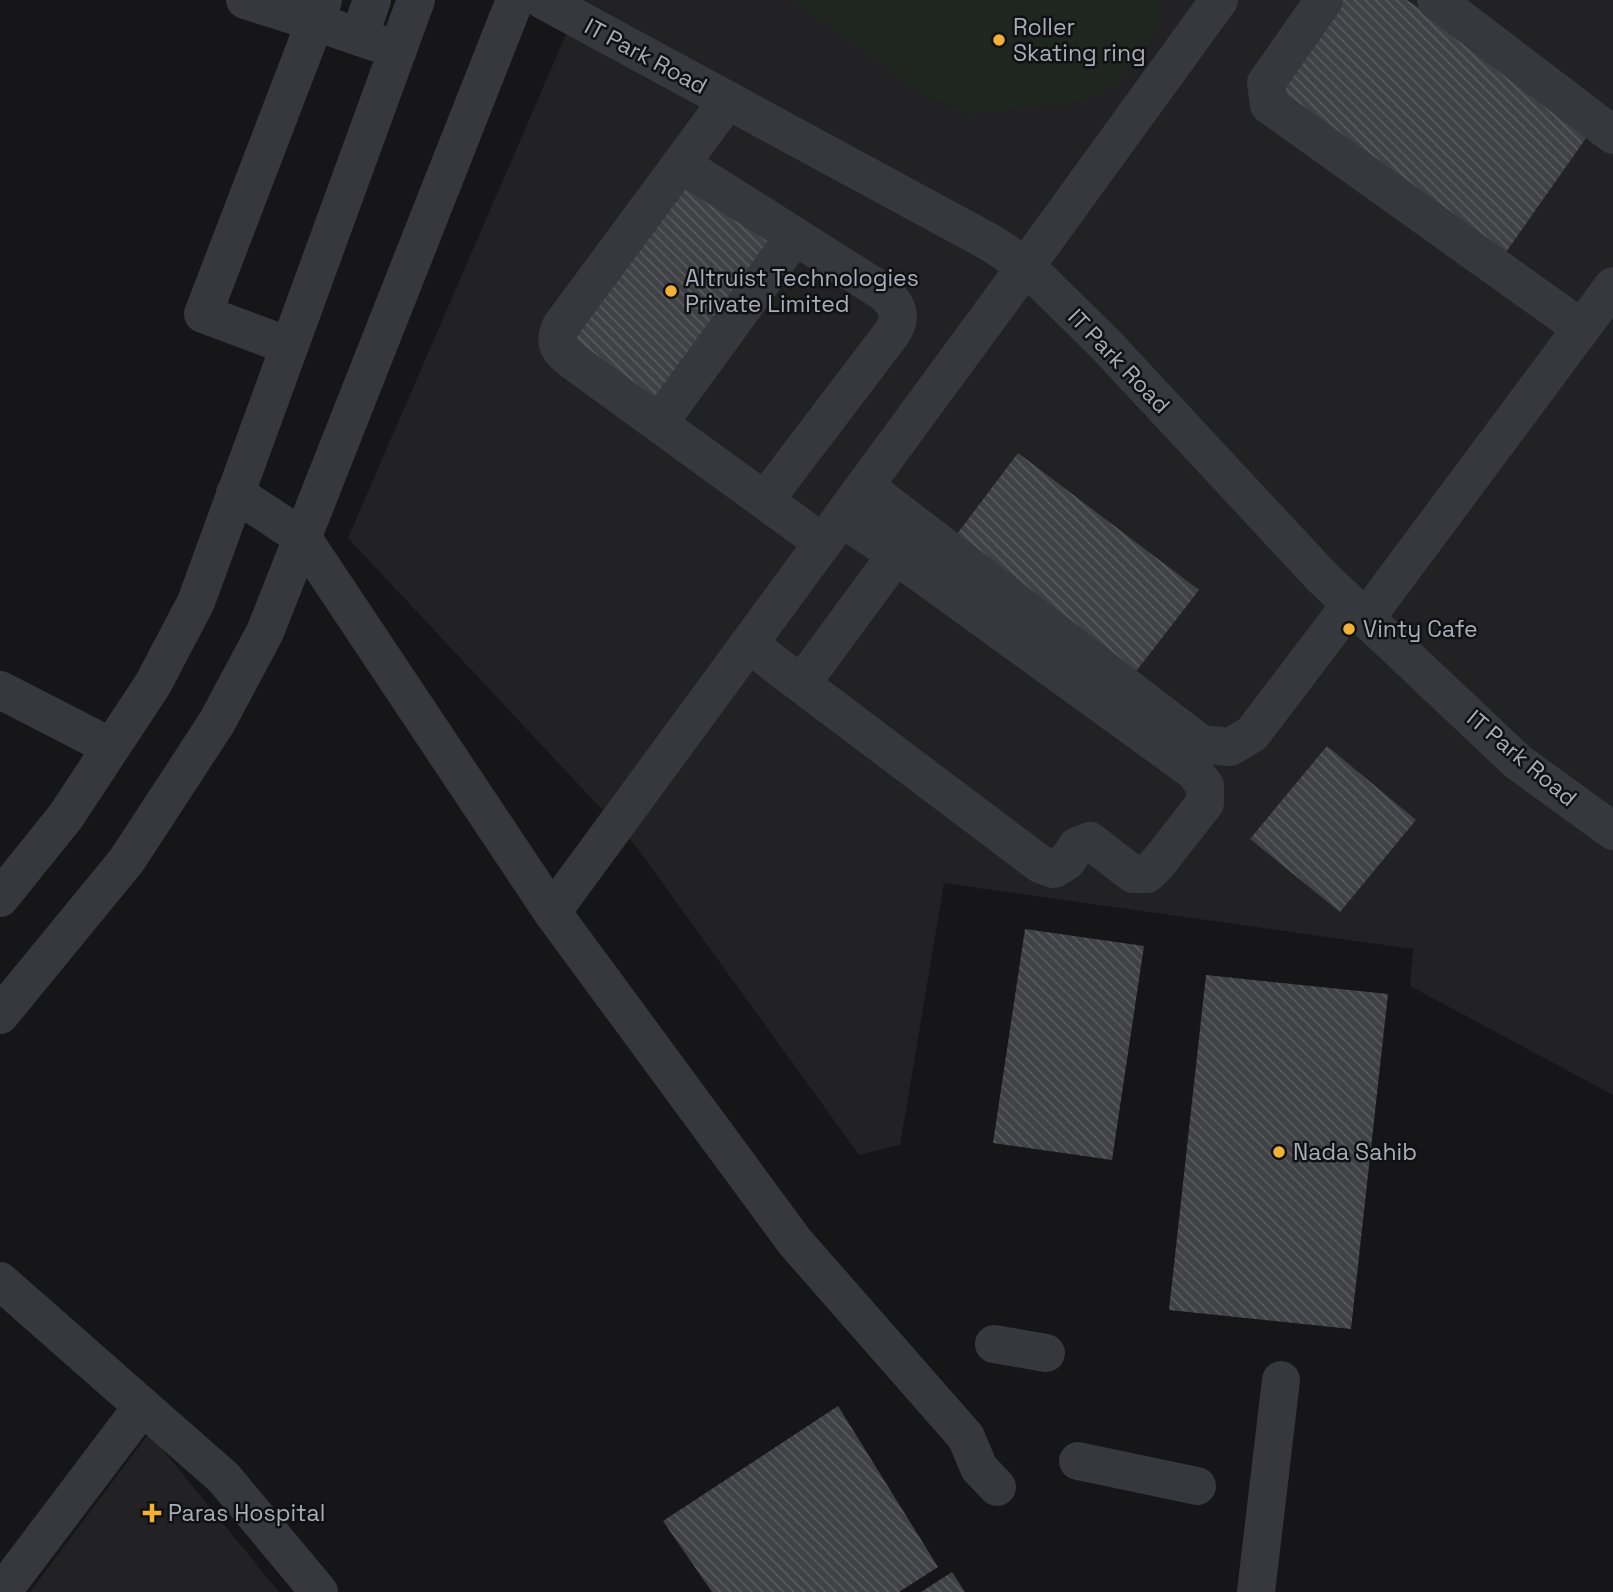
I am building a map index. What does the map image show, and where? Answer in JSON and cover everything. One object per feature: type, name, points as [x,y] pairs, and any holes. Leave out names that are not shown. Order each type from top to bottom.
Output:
[{"type":"street","points":[[359,37],[372,0]]},
{"type":"street","points":[[0,898],[66,816],[153,684],[196,602],[416,0]]},
{"type":"street","points":[[0,1014],[127,860],[217,722],[265,632],[515,0]]},
{"type":"street","name":"IT Park Road","points":[[543,0],[991,243],[1026,267],[1107,346],[1312,567],[1518,762],[1613,831]]},
{"type":"street","points":[[552,912],[1219,0]]},
{"type":"street","points":[[1324,0],[1266,82],[1269,105],[1581,328]]},
{"type":"street","points":[[1436,0],[1613,135]]},
{"type":"street","points":[[254,1],[319,11],[359,37],[398,50]]},
{"type":"street","points":[[289,346],[203,314],[319,11]]},
{"type":"street","points":[[728,100],[561,326],[556,336],[558,348],[765,500],[896,555],[1195,772],[1205,786],[1205,803],[1147,874],[1133,874],[1090,841],[1077,846],[1067,860],[1054,869],[1040,864],[749,643]]},
{"type":"street","points":[[681,164],[892,300],[897,308],[897,326],[765,500]]},
{"type":"street","points":[[659,423],[795,236]]},
{"type":"street","points":[[865,486],[1201,744],[1230,747],[1252,734],[1358,611],[1613,286]]},
{"type":"street","points":[[235,493],[302,537],[552,912],[795,1242],[966,1437],[979,1468],[998,1487]]},
{"type":"street","points":[[802,683],[896,555]]},
{"type":"street","points":[[0,690],[111,747]]},
{"type":"street","points":[[0,1281],[225,1478],[319,1592]]},
{"type":"street","points":[[994,1344],[1046,1353]]},
{"type":"street","points":[[1256,1592],[1281,1380]]},
{"type":"street","points":[[2,1592],[142,1406]]},
{"type":"street","points":[[1078,1461],[1197,1486]]},
{"type":"shaded area","points":[[581,0],[1613,0],[1613,1095],[1410,986],[1413,949],[944,883],[900,1145],[859,1155],[635,845],[348,538]]},
{"type":"shaded area","name":"Roller Skating ring","points":[[792,0],[1159,0],[1160,21],[1140,60],[1110,89],[1077,102],[969,115],[926,96]]},
{"type":"shaded area","name":"Paras Hospital","points":[[149,1433],[279,1592],[30,1592]]},
{"type":"building","points":[[1342,0],[1407,0],[1591,131],[1504,255],[1276,93]]},
{"type":"building","name":"Altruist Technologies Private Limited","points":[[685,178],[778,238],[652,411],[564,345]]},
{"type":"building","points":[[1018,453],[1199,590],[1134,674],[954,538]]},
{"type":"building","points":[[1327,746],[1416,820],[1340,912],[1250,839]]},
{"type":"building","points":[[1025,929],[1144,946],[1112,1160],[993,1143]]},
{"type":"building","name":"Nada Sahib","points":[[1206,975],[1388,994],[1351,1329],[1169,1310]]},
{"type":"building","points":[[838,1406],[938,1567],[899,1592],[712,1592],[663,1521]]},
{"type":"building","points":[[952,1572],[965,1592],[921,1592]]},
{"type":"place","name":"Roller Skating ring","points":[[999,40]]},
{"type":"place","name":"Altruist Technologies Private Limited","points":[[671,291]]},
{"type":"place","name":"Vinty Cafe","points":[[1349,629]]},
{"type":"place","name":"Nada Sahib","points":[[1279,1152]]},
{"type":"place","name":"Paras Hospital","points":[[152,1513]]}]
